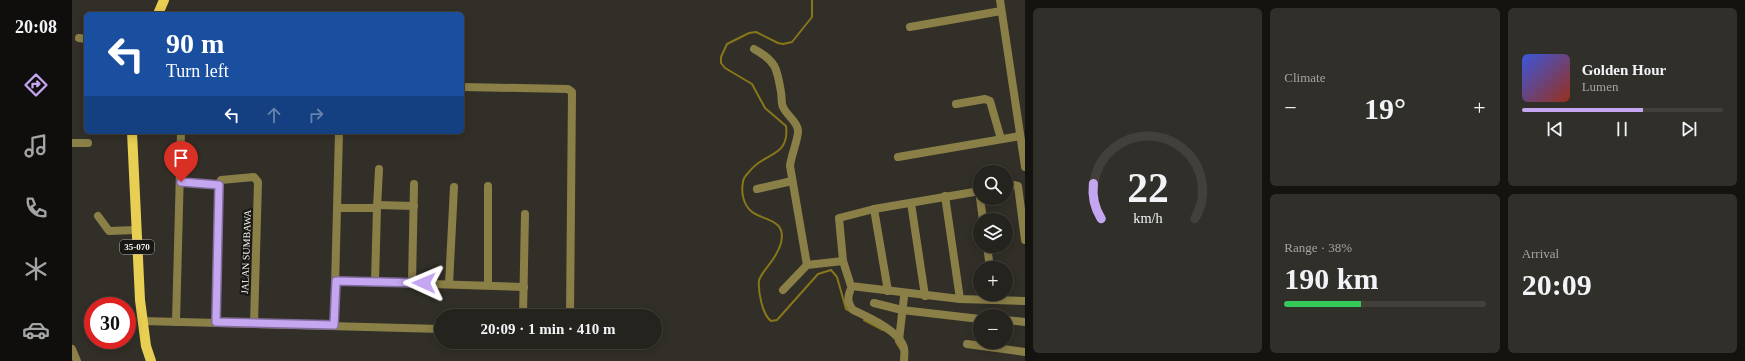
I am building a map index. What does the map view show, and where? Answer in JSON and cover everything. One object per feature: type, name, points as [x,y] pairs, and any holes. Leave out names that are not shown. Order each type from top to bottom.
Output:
[{"type":"main road","points":[[159,12],[164,0]]},
{"type":"main road","name":"35-070","points":[[132,134],[142,321],[151,361]]},
{"type":"street","points":[[1000,0],[1025,168]]},
{"type":"street","points":[[910,27],[1001,11]]},
{"type":"street","points":[[754,49],[769,57],[774,64],[779,79],[782,106],[787,114],[796,123],[798,129],[798,135],[791,154],[790,166],[807,265]]},
{"type":"street","points":[[464,87],[568,89],[572,92],[570,309]]},
{"type":"street","points":[[956,104],[985,99],[990,101],[1001,139]]},
{"type":"street","points":[[176,322],[182,134]]},
{"type":"street","points":[[334,325],[339,134]]},
{"type":"street","points":[[898,157],[1020,136]]},
{"type":"street","points":[[72,143],[88,142]]},
{"type":"street","points":[[375,282],[379,169]]},
{"type":"street","name":"JALAN SUMBAWA","points":[[219,185],[221,180],[232,178],[257,178],[254,324]]},
{"type":"street","points":[[757,189],[792,181]]},
{"type":"street","points":[[181,182],[219,185],[216,322]]},
{"type":"street","points":[[412,283],[414,184]]},
{"type":"street","points":[[1013,185],[1018,186],[1025,240]]},
{"type":"street","points":[[488,186],[488,285]]},
{"type":"street","points":[[448,284],[454,187]]},
{"type":"street","points":[[973,194],[945,196],[874,209],[839,218],[838,221],[843,261],[851,286],[925,296],[960,299],[973,298]]},
{"type":"street","points":[[945,196],[960,299]]},
{"type":"street","points":[[911,202],[925,296]]},
{"type":"street","points":[[337,208],[414,206]]},
{"type":"street","points":[[874,209],[888,291]]},
{"type":"street","points":[[523,309],[525,214]]},
{"type":"street","points":[[98,216],[109,231],[136,230]]},
{"type":"street","points":[[783,290],[807,265],[843,261]]},
{"type":"street","points":[[336,281],[524,287]]},
{"type":"street","points":[[850,291],[848,300],[853,310],[893,333],[904,348],[904,361]]},
{"type":"street","points":[[899,340],[904,297]]},
{"type":"street","points":[[1013,299],[1025,301]]},
{"type":"street","points":[[874,303],[902,310],[973,318]]},
{"type":"street","points":[[142,321],[434,329]]},
{"type":"street","points":[[1013,321],[1025,322]]},
{"type":"street","points":[[967,344],[1025,352]]},
{"type":"street","points":[[72,349],[77,361]]},
{"type":"waterway","points":[[812,0],[812,17],[792,42],[783,44],[778,43],[756,32],[749,33],[727,44],[721,57],[721,63],[725,68],[752,84],[765,108],[786,126],[784,144],[774,154],[755,166],[744,178],[742,186],[743,198],[748,208],[756,214],[772,221],[780,229],[782,235],[779,249],[759,280],[760,296],[765,313],[771,321],[777,320],[818,274],[831,270],[837,277],[846,309],[850,311]]},
{"type":"waterway","points":[[864,320],[883,330]]},
{"type":"waterway","points":[[896,342],[901,350]]},
{"type":"route","points":[[181,182],[219,185],[216,322],[334,325],[336,281],[424,283]]}]
